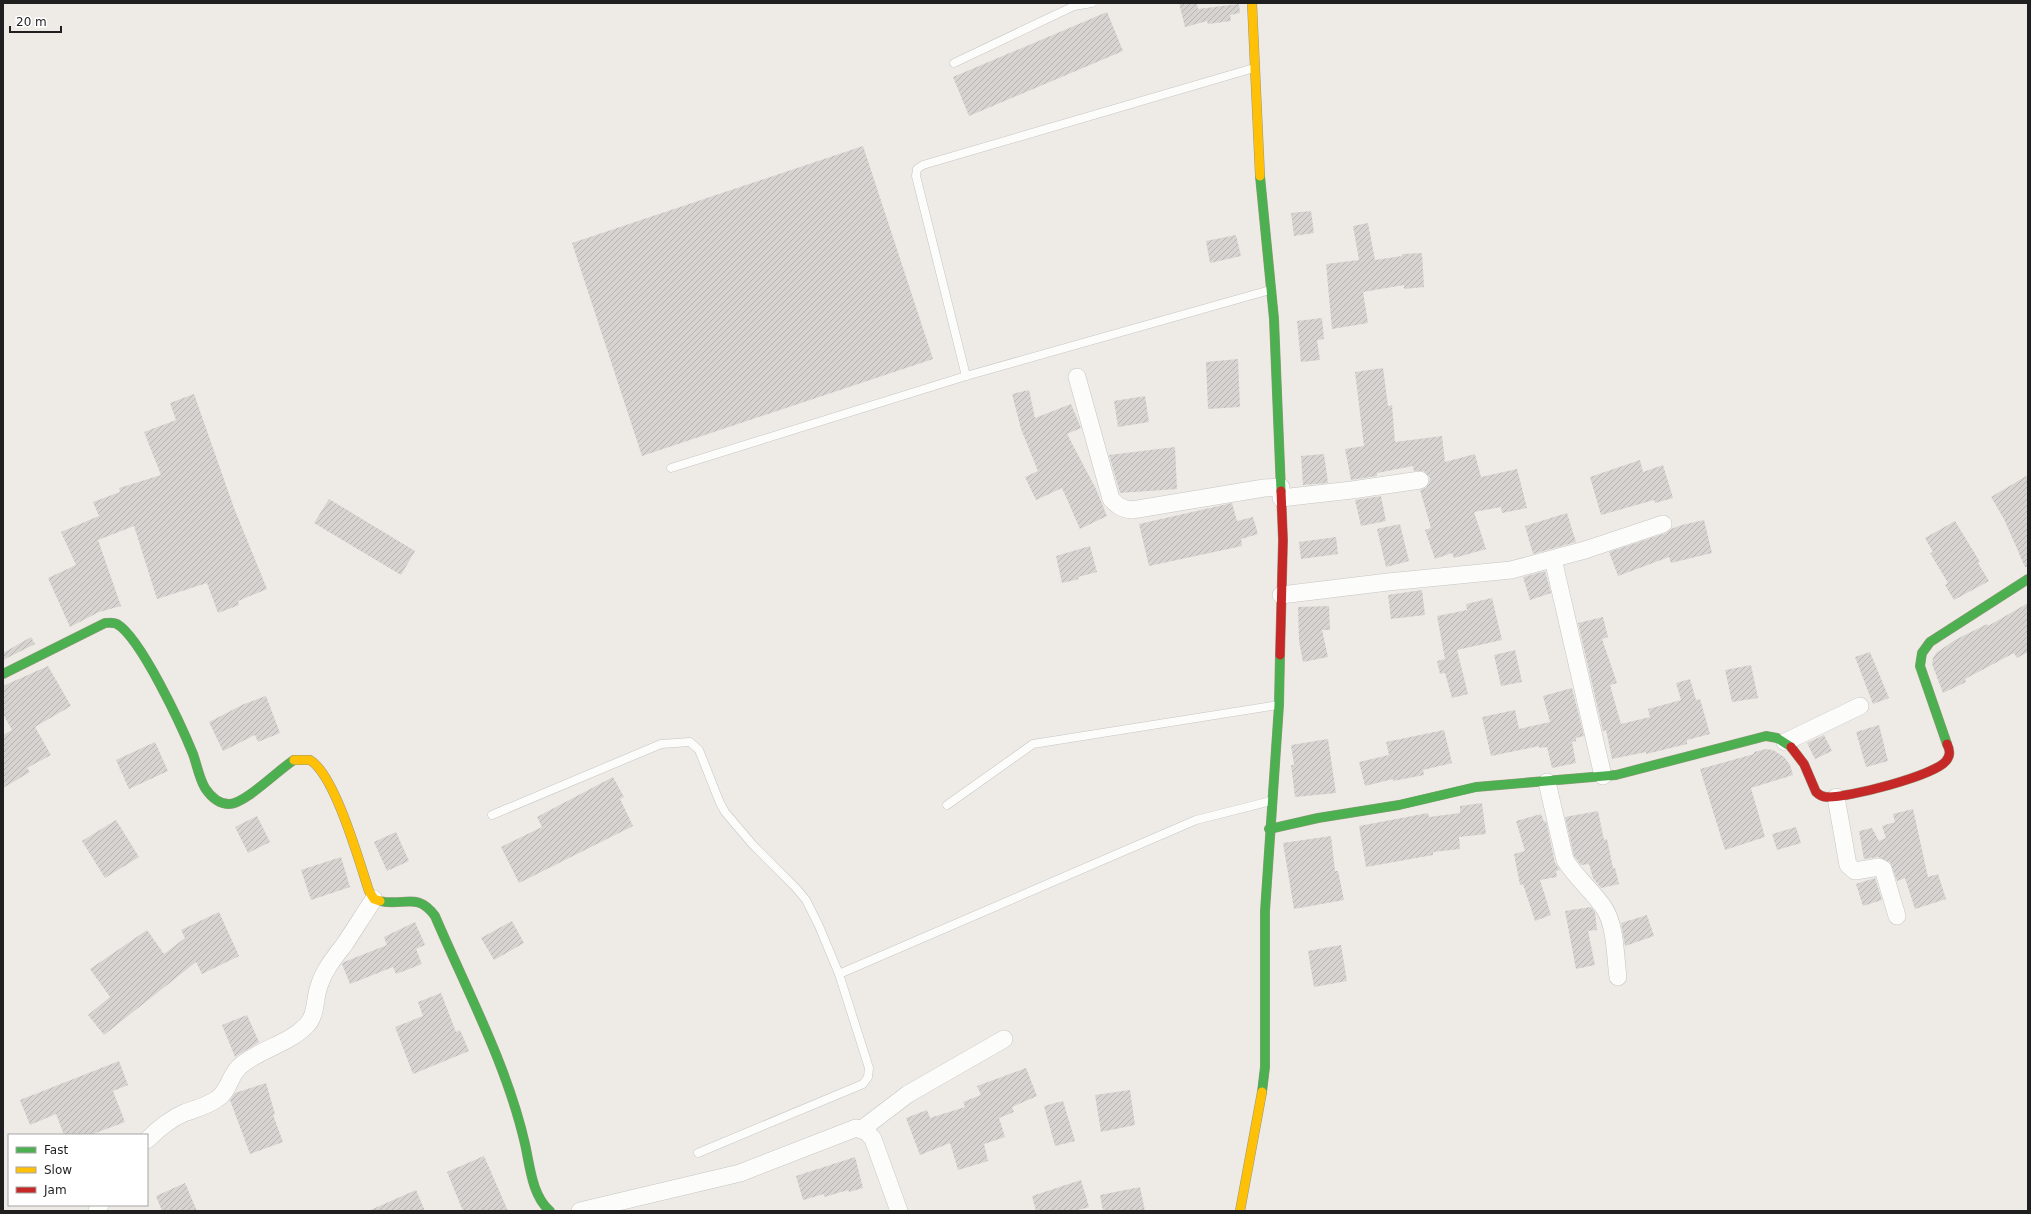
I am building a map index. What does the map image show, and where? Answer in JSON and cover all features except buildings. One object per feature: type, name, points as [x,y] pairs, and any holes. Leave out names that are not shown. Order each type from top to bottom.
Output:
[{"type":"street","points":[[1240,1211],[1260,1108],[1265,1067],[1265,911],[1279,704],[1283,540],[1276,360],[1259,168],[1252,3]]},
{"type":"street","points":[[1077,377],[1111,499],[1124,510],[1132,510],[1264,488],[1281,492],[1352,490],[1420,480]]},
{"type":"street","points":[[1281,595],[1388,582],[1511,570],[1553,559],[1663,524]]},
{"type":"street","points":[[1553,559],[1603,776]]},
{"type":"street","points":[[1270,829],[1318,818],[1399,805],[1476,787],[1548,782],[1637,771],[1766,736],[1776,737],[1794,748],[1801,756],[1816,792],[1826,797],[1836,797],[1897,781],[1939,767],[1946,761],[1950,751],[1920,666],[1919,658],[1922,650],[1930,642],[2028,579]]},
{"type":"street","points":[[3,674],[105,623],[117,624],[130,636],[148,664],[191,748],[203,785],[207,792],[220,802],[226,804],[241,801],[257,790],[288,763],[298,759],[311,761],[318,766],[326,775],[369,890],[374,899],[386,902],[421,901],[431,908],[498,1060],[518,1116],[534,1179],[546,1210]]},
{"type":"street","points":[[1785,742],[1860,706]]},
{"type":"street","points":[[1548,782],[1565,860],[1571,870],[1604,908],[1608,917],[1611,926],[1618,977]]},
{"type":"street","points":[[1836,797],[1848,865],[1855,871],[1880,867],[1883,868],[1897,916]]},
{"type":"street","points":[[148,1139],[159,1129],[183,1114],[206,1106],[217,1100],[226,1091],[231,1078],[238,1068],[258,1054],[292,1037],[307,1025],[314,1013],[319,986],[328,966],[374,899]]},
{"type":"street","points":[[862,1129],[908,1094],[1004,1039]]},
{"type":"street","points":[[580,1211],[740,1173],[856,1128],[862,1129],[873,1139],[899,1211]]},
{"type":"lane","points":[[954,63],[1074,6],[1092,3]]},
{"type":"lane","points":[[966,376],[916,176],[917,169],[923,164],[1254,67]]},
{"type":"lane","points":[[671,468],[966,376],[1271,290]]},
{"type":"lane","points":[[947,806],[1033,744],[1279,704]]},
{"type":"lane","points":[[492,815],[661,744],[690,742],[698,750],[725,812],[753,845],[806,900],[819,926],[839,974],[869,1068],[866,1081],[863,1084],[698,1153]]},
{"type":"lane","points":[[839,974],[1196,820],[1273,801]]},
{"type":"traffic: fast","points":[[1260,176],[1274,319],[1281,491]]},
{"type":"traffic: fast","points":[[1947,744],[1920,666],[1922,653],[1930,642],[2028,579]]},
{"type":"traffic: fast","points":[[3,674],[105,623],[116,623],[127,632],[149,664],[188,741],[203,784],[213,797],[225,804],[236,803],[244,799],[294,760]]},
{"type":"traffic: fast","points":[[1262,1092],[1265,1067],[1265,911],[1279,705],[1280,655]]},
{"type":"traffic: fast","points":[[1269,829],[1318,818],[1399,805],[1476,787],[1616,775],[1766,736],[1777,738],[1791,747]]},
{"type":"traffic: fast","points":[[380,901],[416,902],[428,908],[435,916],[497,1057],[517,1115],[535,1189],[544,1205],[550,1211]]},
{"type":"traffic: slow","points":[[1252,3],[1260,176]]},
{"type":"traffic: slow","points":[[294,760],[310,760],[319,769],[328,783],[337,800],[353,840],[369,891],[374,899],[380,901]]},
{"type":"traffic: slow","points":[[1240,1211],[1262,1092]]},
{"type":"traffic: jam","points":[[1280,655],[1283,540],[1281,491]]},
{"type":"traffic: jam","points":[[1791,747],[1804,764],[1816,792],[1821,796],[1827,797],[1870,790],[1925,773],[1938,767],[1946,761],[1950,752],[1947,744]]}]
